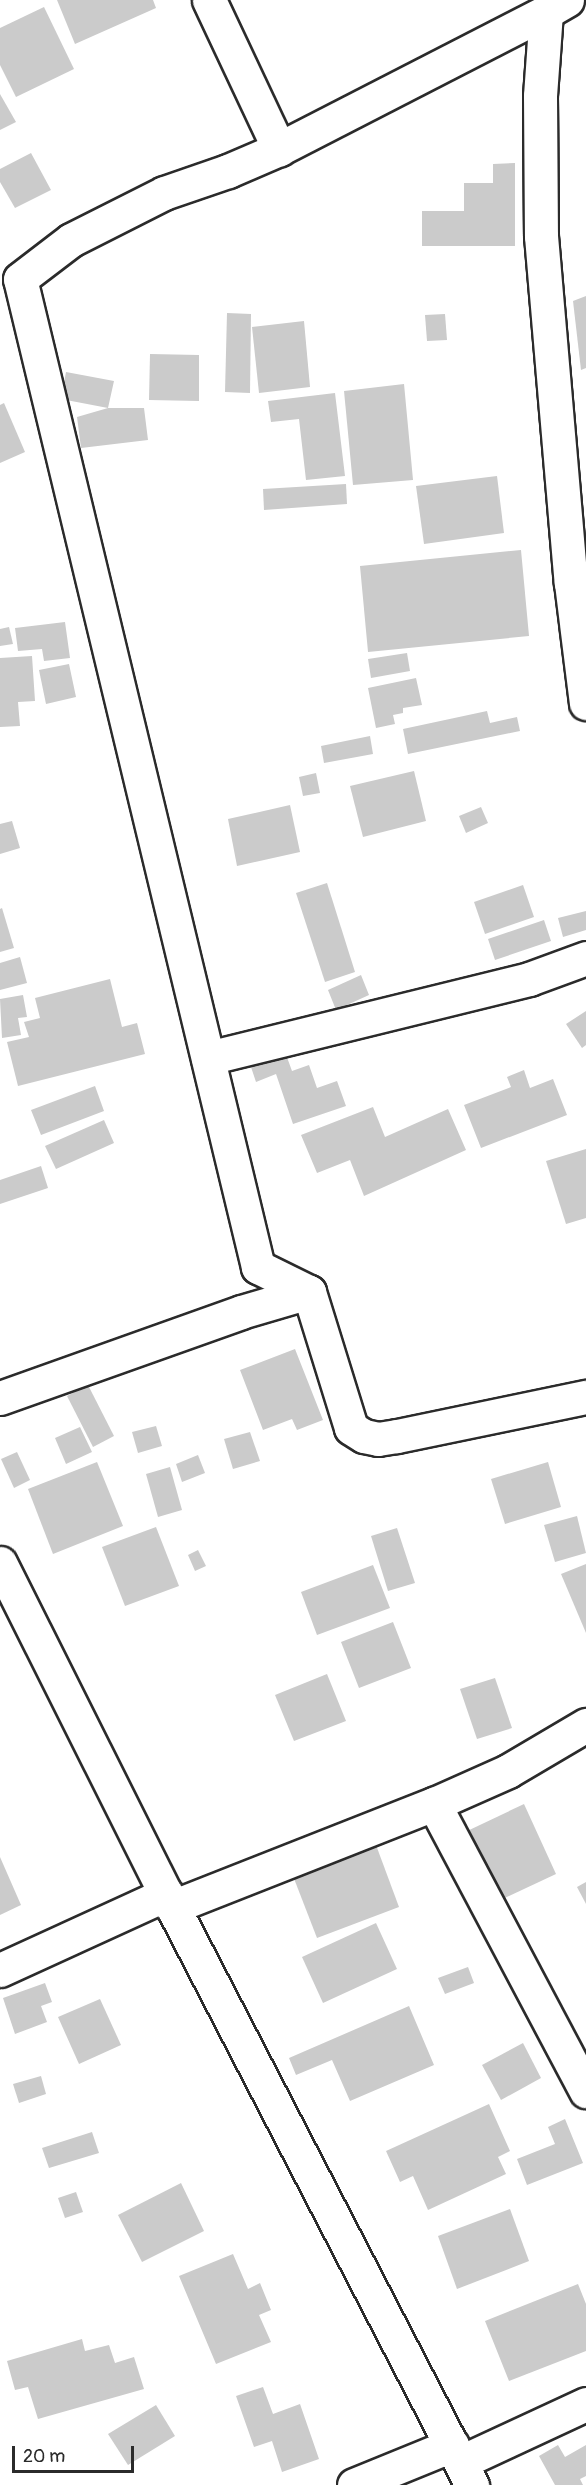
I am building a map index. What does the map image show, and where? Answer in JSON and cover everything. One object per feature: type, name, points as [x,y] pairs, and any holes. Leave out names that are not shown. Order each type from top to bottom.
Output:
[{"type":"street","points":[[209,0],[279,149]]},
{"type":"street","points":[[557,6],[279,149],[133,208],[71,240],[10,284],[208,1058],[258,1267],[309,1292],[351,1428],[364,1436],[378,1439],[397,1436],[586,1396]]},
{"type":"street","points":[[557,6],[540,96],[541,236],[571,583],[586,703]]},
{"type":"street","points":[[208,1058],[529,979],[586,958]]},
{"type":"street","points":[[0,1398],[241,1312],[309,1292]]},
{"type":"street","points":[[1,1568],[169,1901],[462,2464]]},
{"type":"street","points":[[0,1970],[169,1901],[435,1804],[508,1771],[586,1725]]},
{"type":"street","points":[[435,1804],[586,2091]]},
{"type":"street","points":[[354,2485],[462,2464],[586,2404]]},
{"type":"building","points":[[57,0],[153,0],[156,8],[75,44]]},
{"type":"building","points":[[44,7],[74,69],[16,97],[0,65],[0,28]]},
{"type":"building","points":[[0,94],[16,122],[0,130]]},
{"type":"building","points":[[31,153],[51,190],[15,208],[0,182],[0,169]]},
{"type":"building","points":[[515,163],[515,246],[422,246],[422,211],[464,211],[464,183],[493,183],[493,164]]},
{"type":"building","points":[[586,296],[586,368],[581,370],[573,301]]},
{"type":"building","points":[[227,313],[251,314],[250,393],[225,392]]},
{"type":"building","points":[[445,314],[447,340],[427,341],[425,315]]},
{"type":"building","points":[[304,321],[310,387],[259,393],[252,327]]},
{"type":"building","points":[[150,354],[199,355],[199,401],[149,400]]},
{"type":"building","points":[[66,372],[114,381],[108,408],[61,399]]},
{"type":"building","points":[[404,384],[413,480],[353,485],[344,391]]},
{"type":"building","points":[[335,393],[345,476],[306,480],[299,419],[271,422],[268,401]]},
{"type":"building","points":[[4,403],[25,452],[0,463],[0,405]]},
{"type":"building","points":[[108,408],[144,408],[148,440],[81,448],[77,417]]},
{"type":"building","points":[[497,476],[504,533],[424,544],[416,486]]},
{"type":"building","points":[[346,484],[347,504],[264,510],[263,489]]},
{"type":"building","points":[[521,550],[529,636],[368,652],[360,566]]},
{"type":"building","points":[[65,622],[70,658],[44,661],[42,649],[18,651],[15,628]]},
{"type":"building","points":[[9,627],[13,644],[0,646],[0,629]]},
{"type":"building","points":[[407,653],[410,671],[371,678],[368,659]]},
{"type":"building","points":[[32,656],[35,701],[18,702],[20,726],[0,727],[0,658]]},
{"type":"building","points":[[69,664],[76,697],[46,704],[39,670]]},
{"type":"building","points":[[416,678],[422,705],[403,708],[403,713],[393,715],[395,724],[376,728],[368,688]]},
{"type":"building","points":[[487,711],[490,723],[517,717],[520,731],[408,754],[403,729]]},
{"type":"building","points":[[370,736],[373,754],[324,763],[321,746]]},
{"type":"building","points":[[414,771],[426,821],[363,837],[350,786]]},
{"type":"building","points":[[316,773],[320,793],[303,796],[299,777]]},
{"type":"building","points":[[290,805],[300,852],[237,866],[228,819]]},
{"type":"building","points":[[481,807],[488,823],[466,833],[459,816]]},
{"type":"building","points":[[12,821],[20,848],[0,854],[0,824]]},
{"type":"building","points":[[327,883],[355,972],[325,982],[296,893]]},
{"type":"building","points":[[523,885],[534,917],[485,934],[474,902]]},
{"type":"building","points":[[2,908],[14,948],[0,952],[0,909]]},
{"type":"building","points":[[586,911],[586,930],[563,937],[558,918]]},
{"type":"building","points":[[544,920],[551,941],[495,960],[488,939]]},
{"type":"building","points":[[20,957],[27,983],[0,990],[0,963]]},
{"type":"building","points":[[361,975],[369,995],[336,1010],[328,990]]},
{"type":"building","points":[[110,979],[122,1027],[137,1023],[145,1054],[18,1086],[7,1042],[29,1037],[24,1022],[40,1018],[35,998]]},
{"type":"building","points":[[23,995],[27,1017],[18,1018],[21,1035],[2,1038],[0,999]]},
{"type":"building","points":[[586,1011],[586,1045],[582,1048],[566,1024]]},
{"type":"building","points":[[284,1049],[292,1071],[309,1065],[317,1088],[337,1081],[346,1106],[293,1124],[276,1074],[256,1082],[249,1061]]},
{"type":"building","points":[[524,1070],[530,1088],[553,1079],[567,1115],[481,1148],[464,1105],[511,1087],[507,1077]]},
{"type":"building","points":[[95,1086],[104,1111],[41,1135],[31,1110]]},
{"type":"building","points":[[373,1107],[385,1137],[448,1109],[466,1150],[364,1196],[350,1160],[317,1173],[301,1135]]},
{"type":"building","points":[[104,1120],[114,1143],[56,1169],[45,1146]]},
{"type":"building","points":[[586,1149],[586,1218],[566,1224],[546,1161]]},
{"type":"building","points":[[41,1166],[48,1188],[0,1204],[0,1180]]},
{"type":"building","points":[[295,1349],[323,1420],[297,1430],[292,1419],[263,1430],[240,1370]]},
{"type":"building","points":[[88,1385],[114,1436],[93,1447],[67,1396]]},
{"type":"building","points":[[156,1426],[162,1446],[138,1453],[132,1432]]},
{"type":"building","points":[[80,1427],[92,1452],[66,1464],[55,1438]]},
{"type":"building","points":[[250,1432],[260,1461],[233,1469],[224,1439]]},
{"type":"building","points":[[17,1452],[30,1480],[14,1488],[1,1459]]},
{"type":"building","points":[[198,1455],[205,1473],[182,1482],[176,1464]]},
{"type":"building","points":[[97,1462],[123,1526],[53,1554],[28,1489]]},
{"type":"building","points":[[548,1462],[561,1507],[505,1524],[491,1479]]},
{"type":"building","points":[[170,1467],[182,1510],[158,1517],[146,1474]]},
{"type":"building","points":[[577,1516],[586,1553],[555,1562],[544,1525]]},
{"type":"building","points":[[156,1527],[179,1586],[125,1606],[102,1547]]},
{"type":"building","points":[[397,1528],[415,1583],[388,1591],[371,1536]]},
{"type":"building","points":[[198,1550],[206,1566],[195,1571],[188,1555]]},
{"type":"building","points":[[586,1564],[586,1633],[561,1574]]},
{"type":"building","points":[[373,1565],[390,1608],[317,1635],[301,1592]]},
{"type":"building","points":[[393,1622],[411,1668],[359,1688],[341,1642]]},
{"type":"building","points":[[327,1674],[346,1721],[294,1741],[275,1695]]},
{"type":"building","points":[[495,1678],[512,1728],[477,1739],[460,1689]]},
{"type":"building","points":[[524,1804],[556,1874],[496,1902],[463,1833]]},
{"type":"building","points":[[376,1845],[399,1907],[317,1938],[293,1876]]},
{"type":"building","points":[[0,1857],[21,1905],[0,1915]]},
{"type":"building","points":[[586,1882],[586,1904],[577,1887]]},
{"type":"building","points":[[376,1923],[397,1969],[323,2003],[302,1957]]},
{"type":"building","points":[[468,1967],[474,1983],[445,1994],[438,1978]]},
{"type":"building","points":[[45,1983],[52,2002],[41,2006],[47,2022],[15,2034],[3,1998]]},
{"type":"building","points":[[100,1999],[121,2045],[79,2064],[58,2017]]},
{"type":"building","points":[[409,2006],[434,2065],[350,2101],[332,2060],[296,2075],[289,2058]]},
{"type":"building","points":[[523,2043],[541,2078],[501,2100],[482,2065]]},
{"type":"building","points":[[41,2076],[46,2094],[19,2103],[13,2084]]},
{"type":"building","points":[[489,2104],[510,2151],[498,2157],[506,2174],[428,2210],[413,2176],[400,2182],[386,2151]]},
{"type":"building","points":[[565,2119],[583,2163],[527,2185],[517,2159],[555,2144],[548,2127]]},
{"type":"building","points":[[92,2132],[99,2153],[49,2168],[42,2148]]},
{"type":"building","points":[[181,2183],[204,2231],[142,2262],[118,2215]]},
{"type":"building","points":[[76,2192],[83,2212],[65,2218],[58,2198]]},
{"type":"building","points":[[510,2209],[529,2261],[457,2289],[438,2236]]},
{"type":"building","points":[[233,2254],[248,2289],[260,2283],[271,2310],[259,2315],[271,2342],[216,2364],[179,2276]]},
{"type":"building","points":[[578,2284],[586,2304],[586,2351],[509,2381],[485,2321]]},
{"type":"building","points":[[82,2339],[85,2351],[109,2345],[115,2363],[134,2357],[144,2389],[38,2419],[28,2387],[15,2390],[7,2361]]},
{"type":"building","points":[[263,2387],[273,2414],[300,2404],[319,2459],[282,2472],[272,2441],[254,2447],[236,2396]]},
{"type":"building","points":[[156,2405],[175,2436],[128,2465],[108,2434]]},
{"type":"building","points":[[558,2445],[565,2457],[586,2445],[586,2476],[580,2479],[583,2485],[555,2485],[539,2456]]}]
